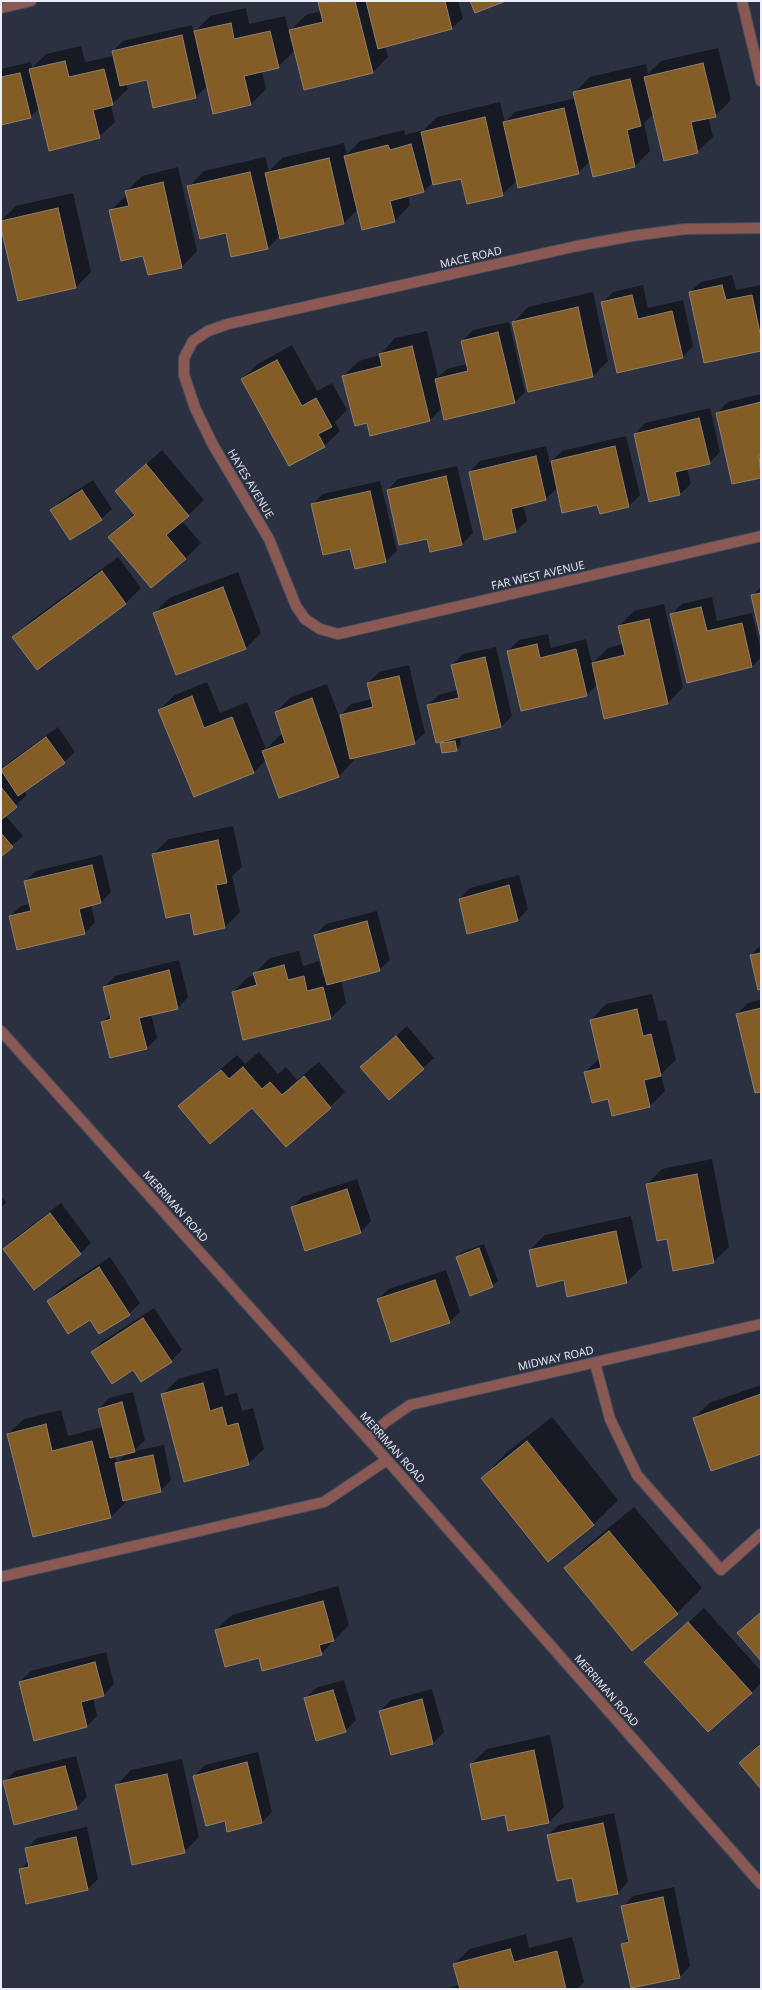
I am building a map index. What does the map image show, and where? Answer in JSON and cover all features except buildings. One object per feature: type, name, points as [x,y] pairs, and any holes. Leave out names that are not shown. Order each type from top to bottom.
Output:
[{"type":"street","points":[[1,8],[31,1]]},
{"type":"street","points":[[742,1],[761,81]]},
{"type":"street","name":"MACE ROAD","points":[[193,341],[208,331],[228,324],[577,246],[632,236],[685,229],[761,228]]},
{"type":"street","name":"HAYES AVENUE","points":[[193,341],[184,358],[184,375],[195,408],[213,445],[268,539],[296,606],[304,619],[320,629]]},
{"type":"street","name":"FAR WEST AVENUE","points":[[320,629],[338,634],[761,536]]},
{"type":"street","name":"MERRIMAN ROAD","points":[[1,1031],[387,1460],[761,1884]]},
{"type":"street","name":"MIDWAY ROAD","points":[[367,1438],[387,1421],[410,1405],[761,1324]]},
{"type":"street","points":[[595,1362],[610,1419],[637,1474],[721,1570],[761,1534]]},
{"type":"street","points":[[1,1577],[324,1502],[387,1460]]}]
